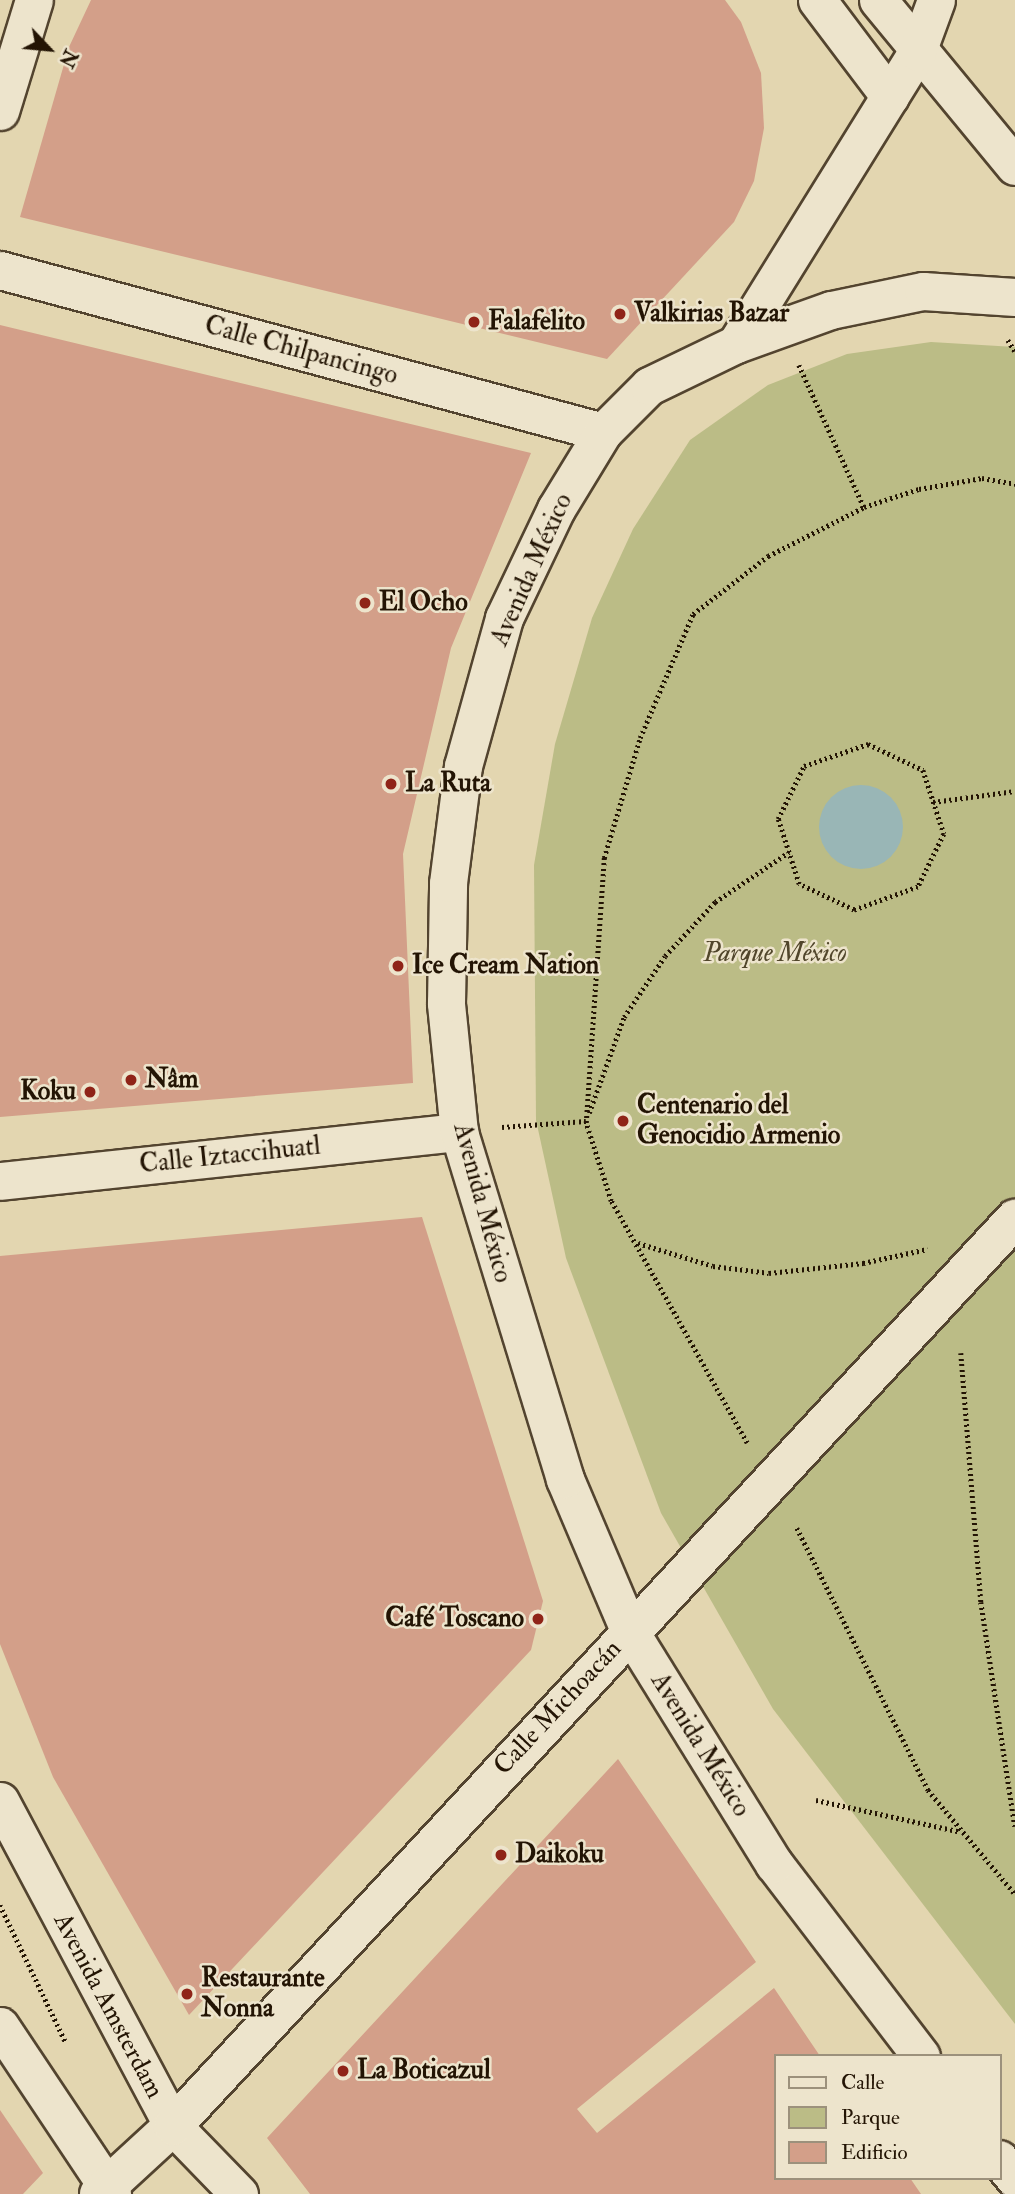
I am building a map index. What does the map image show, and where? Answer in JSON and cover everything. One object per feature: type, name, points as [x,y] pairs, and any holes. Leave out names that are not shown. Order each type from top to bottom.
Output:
[{"type":"street","points":[[0,111],[34,0]]},
{"type":"street","points":[[817,0],[890,97]]},
{"type":"street","points":[[877,0],[917,52],[1015,166]]},
{"type":"street","points":[[736,344],[917,52],[936,0]]},
{"type":"street","name":"Calle Chilpancingo","points":[[0,270],[603,432]]},
{"type":"street","name":"Avenida México","points":[[919,2054],[774,1864],[629,1630],[565,1479],[459,1132],[446,1003],[448,883],[463,766],[505,618],[556,509],[603,432],[649,386],[736,344],[831,310],[923,291],[1015,297]]},
{"type":"street","name":"Calle Iztaccihuatl","points":[[0,1181],[459,1132]]},
{"type":"street","name":"Calle Michoacán","points":[[106,2192],[173,2126],[629,1630],[1015,1219]]},
{"type":"street","name":"Avenida Amsterdam","points":[[0,1801],[173,2126],[239,2194]]},
{"type":"street","points":[[0,2026],[106,2192]]},
{"type":"street","points":[[1001,2162],[1015,2179]]},
{"type":"path","points":[[793,352],[864,508]]},
{"type":"path","points":[[747,1443],[637,1242],[611,1202],[586,1123],[604,858],[640,738],[693,614],[768,556],[864,508],[919,489],[982,478],[1015,484]]},
{"type":"path","points":[[868,744],[923,770],[933,802],[944,834],[918,887],[853,910],[799,884],[778,819],[804,766],[868,744]]},
{"type":"path","points":[[933,802],[1015,791]]},
{"type":"path","points":[[586,1123],[624,1017],[665,956],[715,902],[789,852]]},
{"type":"path","points":[[459,1132],[586,1123]]},
{"type":"path","points":[[637,1242],[713,1266],[769,1273],[863,1263],[934,1247]]},
{"type":"path","points":[[961,1353],[981,1602],[1015,1826]]},
{"type":"path","points":[[797,1528],[928,1790],[1015,1894]]},
{"type":"path","points":[[1008,1793],[1015,1787]]},
{"type":"path","points":[[816,1800],[962,1832]]},
{"type":"path","points":[[0,1905],[71,2053]]},
{"type":"green space","name":"Parque México","points":[[931,342],[1015,347],[1015,2024],[773,1709],[661,1513],[566,1258],[536,1120],[534,865],[555,744],[592,618],[633,529],[690,440],[768,385],[847,354]]},
{"type":"water","points":[[861,785],[877,788],[891,797],[900,811],[903,827],[900,843],[891,857],[877,866],[861,869],[845,866],[831,857],[822,843],[819,827],[822,811],[831,797],[845,788]]},
{"type":"building","points":[[91,0],[725,0],[741,22],[761,73],[764,128],[754,181],[734,222],[607,359],[20,217],[69,47]]},
{"type":"building","points":[[0,325],[531,453],[451,648],[403,854],[413,1083],[0,1117]]},
{"type":"building","points":[[422,1217],[543,1601],[531,1650],[189,2015],[53,1777],[0,1644],[0,1256]]},
{"type":"building","points":[[618,1759],[756,1962],[577,2109],[597,2133],[774,1988],[819,2054],[774,2054],[774,2180],[911,2180],[921,2194],[310,2194],[267,2138]]},
{"type":"building","points":[[0,2110],[43,2173],[23,2194],[0,2194]]},
{"type":"place","name":"Valkirias Bazar","points":[[620,314]]},
{"type":"place","name":"Falafelito","points":[[474,322]]},
{"type":"place","name":"El Ocho","points":[[365,603]]},
{"type":"place","name":"La Ruta","points":[[391,784]]},
{"type":"place","name":"Ice Cream Nation","points":[[398,966]]},
{"type":"place","name":"Nâm","points":[[131,1080]]},
{"type":"place","name":"Koku","points":[[90,1092]]},
{"type":"place","name":"Centenario del Genocidio Armenio","points":[[623,1121]]},
{"type":"place","name":"Café Toscano","points":[[538,1619]]},
{"type":"place","name":"Daikoku","points":[[501,1855]]},
{"type":"place","name":"Restaurante Nonna","points":[[187,1994]]},
{"type":"place","name":"La Boticazul","points":[[343,2071]]}]
